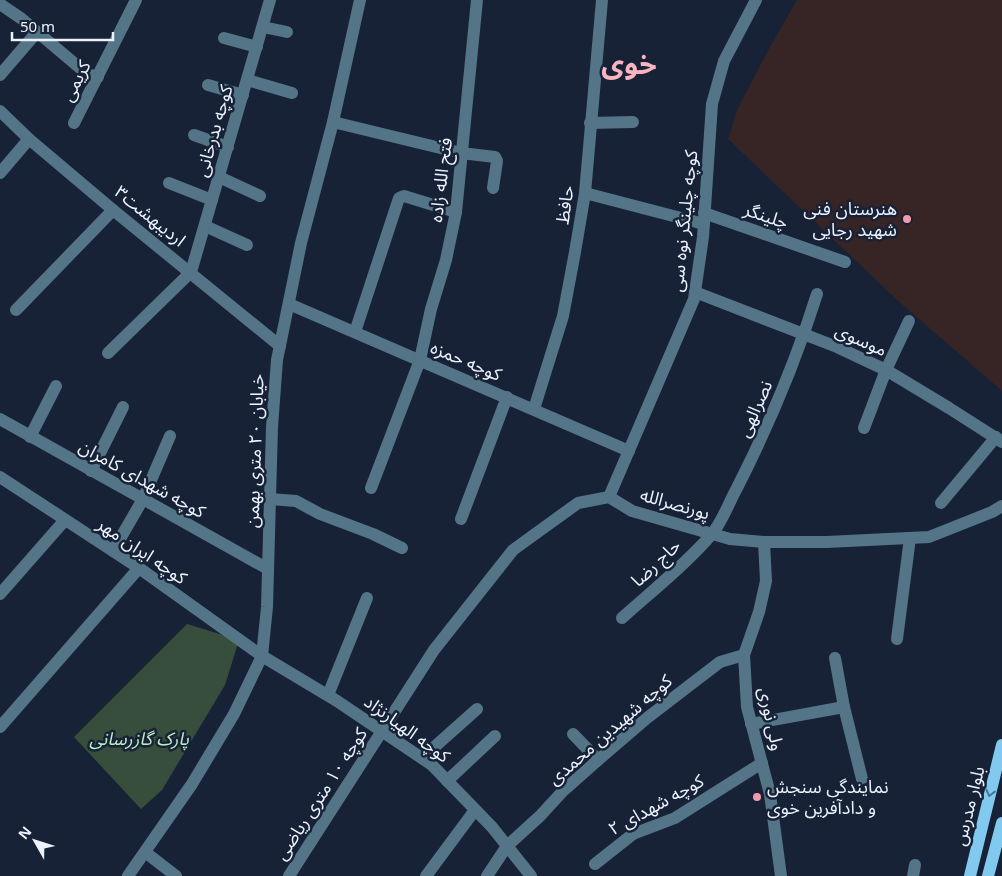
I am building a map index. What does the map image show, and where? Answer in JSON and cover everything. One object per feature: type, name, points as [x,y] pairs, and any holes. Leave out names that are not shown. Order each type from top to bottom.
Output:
[{"type":"main road","name":"بلوار مدرس","points":[[970,876],[1002,745]]},
{"type":"main road","name":"بلوار مدرس","points":[[988,876],[1002,823]]},
{"type":"street","name":"کریمی","points":[[74,123],[136,0]]},
{"type":"street","name":"کوچه بدرخانی","points":[[192,272],[270,0]]},
{"type":"street","name":"خیابان ۲۰ متری بهمن","points":[[128,876],[192,784],[234,714],[262,656],[267,607],[272,427],[277,360],[302,243],[333,122],[360,0]]},
{"type":"street","name":"فتح الله زاده","points":[[371,488],[420,360],[431,309],[446,260],[456,212],[477,0]]},
{"type":"street","name":"حافظ","points":[[534,409],[563,316],[585,192],[602,0]]},
{"type":"street","name":"کوچه چلینگر نوه سی","points":[[609,497],[694,299],[704,219],[712,104],[724,62],[756,0]]},
{"type":"street","points":[[0,4],[22,19],[87,74],[98,77]]},
{"type":"street","points":[[262,27],[287,32]]},
{"type":"street","points":[[0,75],[37,32]]},
{"type":"street","points":[[224,38],[257,47]]},
{"type":"street","points":[[247,80],[292,93]]},
{"type":"street","points":[[208,85],[243,95]]},
{"type":"street","name":"اردیبهشت۳","points":[[0,111],[29,139],[280,346]]},
{"type":"street","points":[[333,122],[461,153],[495,157],[497,161],[493,188]]},
{"type":"street","points":[[590,123],[633,122]]},
{"type":"street","points":[[194,135],[228,147]]},
{"type":"street","points":[[0,173],[29,139]]},
{"type":"street","points":[[219,177],[260,196]]},
{"type":"street","points":[[169,183],[212,200]]},
{"type":"street","name":"چلینگر","points":[[585,192],[704,219],[845,262]]},
{"type":"street","points":[[355,332],[399,198],[404,196],[456,212]]},
{"type":"street","points":[[16,310],[114,210]]},
{"type":"street","points":[[205,226],[247,245]]},
{"type":"street","points":[[108,353],[192,272]]},
{"type":"street","name":"موسوی","points":[[695,292],[837,348],[886,370],[999,439]]},
{"type":"street","name":"نصرالهی","points":[[713,533],[760,442],[804,336],[818,294]]},
{"type":"street","name":"کوچه حمزه","points":[[289,304],[629,451]]},
{"type":"street","points":[[864,428],[886,370],[909,321]]},
{"type":"street","points":[[30,437],[56,386]]},
{"type":"street","points":[[461,519],[507,397]]},
{"type":"street","points":[[91,471],[123,407]]},
{"type":"street","name":"کوچه شهدای کامران","points":[[0,419],[268,569]]},
{"type":"street","points":[[113,552],[142,499],[170,436]]},
{"type":"street","points":[[941,503],[999,439]]},
{"type":"street","name":"کوچه ایران مهر","points":[[1,478],[139,568],[262,656]]},
{"type":"street","points":[[382,731],[434,650],[513,550],[578,503],[609,497]]},
{"type":"street","name":"پورنصرالله","points":[[609,497],[632,511],[730,539],[764,542],[827,542],[929,537],[992,512],[1002,506]]},
{"type":"street","points":[[270,499],[296,501],[320,514],[373,534],[402,548]]},
{"type":"street","points":[[0,594],[66,520]]},
{"type":"street","name":"حاج رضا","points":[[622,618],[672,574],[713,533]]},
{"type":"street","points":[[897,638],[910,538]]},
{"type":"street","name":"ولی نوری","points":[[764,542],[766,581],[760,612],[744,655],[747,707],[770,794],[781,876]]},
{"type":"street","points":[[0,727],[139,568]]},
{"type":"street","points":[[328,696],[367,598]]},
{"type":"street","name":"کوچه شهیدین محمدی","points":[[487,876],[507,846],[540,816],[563,791],[598,760],[647,718],[720,662],[744,655]]},
{"type":"street","name":"کوچه الهیارنژاد","points":[[262,656],[328,696],[432,765],[475,810],[531,876]]},
{"type":"street","points":[[835,658],[844,707],[862,779]]},
{"type":"street","points":[[752,724],[844,707]]},
{"type":"street","points":[[422,758],[477,709]]},
{"type":"street","name":"کوچه ۱۰ متری ریاضی","points":[[289,876],[382,731]]},
{"type":"street","points":[[572,734],[598,760]]},
{"type":"street","points":[[447,781],[496,736]]},
{"type":"street","name":"کوچه شهدای ۲","points":[[595,864],[633,834],[675,818],[762,763]]},
{"type":"street","points":[[426,876],[475,810]]},
{"type":"street","points":[[144,852],[176,876]]},
{"type":"shaded area","name":"هنرستان فنی شهید رجایی","points":[[797,0],[1002,0],[1002,391],[896,299],[728,139],[738,108]]},
{"type":"green space","name":"پارک گازرسانی","points":[[187,624],[239,640],[225,685],[162,790],[141,809],[74,737]]},
{"type":"place","name":"هنرستان فنی شهید رجایی","points":[[907,219]]},
{"type":"place","name":"نمایندگی سنجش و دادآفرین خوی","points":[[757,797]]},
{"type":"district","name":"خوی","points":[[629,64]]}]
